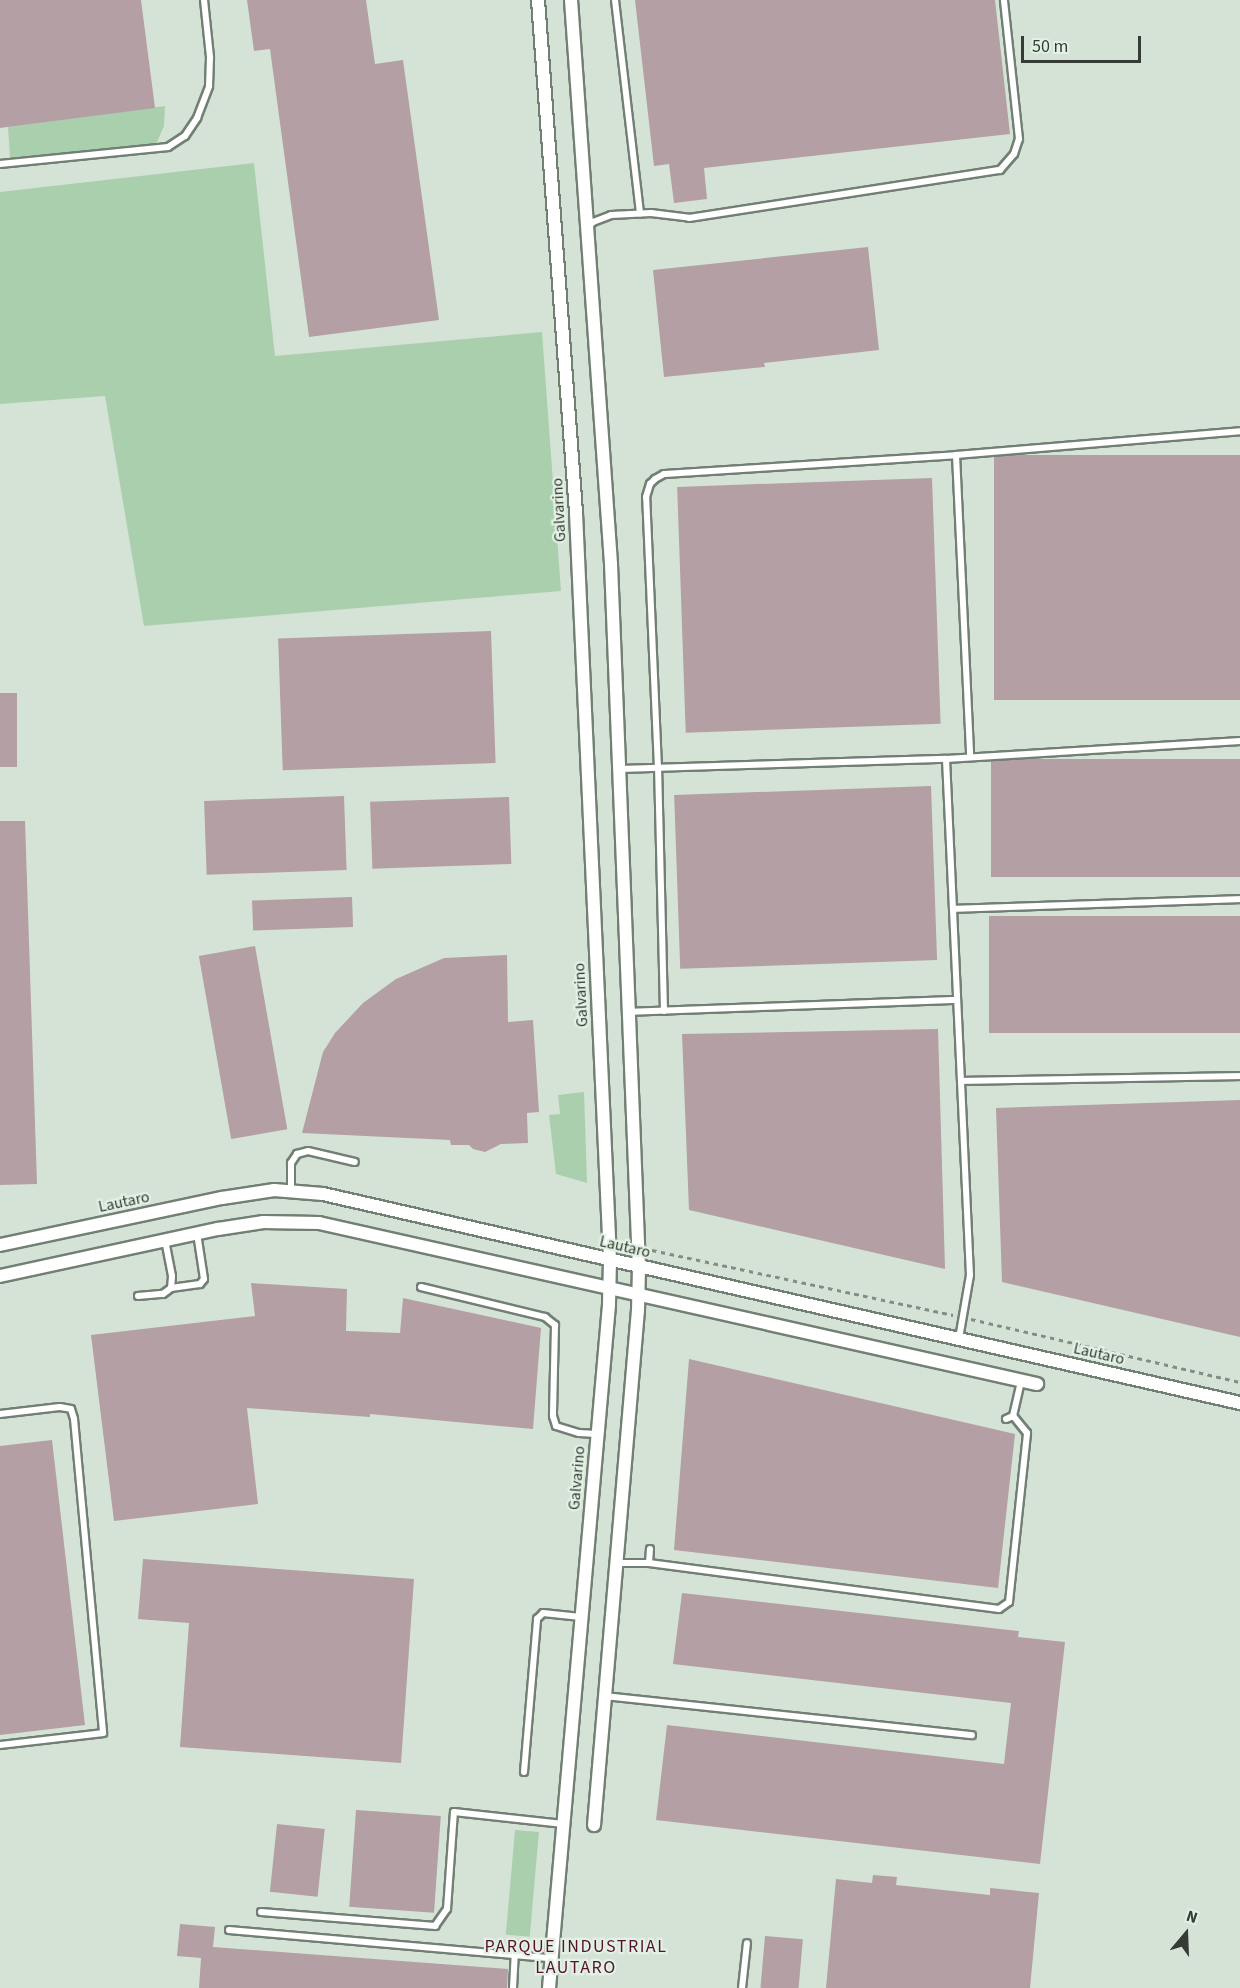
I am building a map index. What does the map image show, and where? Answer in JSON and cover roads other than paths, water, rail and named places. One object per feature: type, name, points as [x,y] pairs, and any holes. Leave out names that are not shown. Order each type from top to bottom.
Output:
[{"type":"street","name":"Galvarino","points":[[538,0],[576,513],[610,1260],[610,1289],[549,1988]]},
{"type":"street","points":[[571,0],[611,564],[639,1267],[594,1825]]},
{"type":"street","name":"Lautaro","points":[[0,1245],[222,1198],[274,1190],[323,1194],[1240,1404]]},
{"type":"street","points":[[0,1276],[197,1233],[263,1222],[319,1223],[1037,1384]]},
{"type":"lane","points":[[0,164],[168,147],[185,136],[197,118],[209,86],[210,57],[204,0]]},
{"type":"lane","points":[[615,0],[640,214]]},
{"type":"lane","points":[[587,228],[592,222],[611,215],[640,214],[689,218],[1000,170],[1014,154],[1019,139],[1004,0]]},
{"type":"lane","points":[[664,1011],[658,768],[646,497],[650,484],[664,474],[956,455],[1240,431]]},
{"type":"lane","points":[[956,455],[970,757]]},
{"type":"lane","points":[[619,769],[946,759],[1240,741]]},
{"type":"lane","points":[[946,759],[970,1275],[958,1339]]},
{"type":"lane","points":[[953,909],[1240,900]]},
{"type":"lane","points":[[628,1012],[957,1000]]},
{"type":"lane","points":[[961,1081],[1240,1076]]},
{"type":"lane","points":[[291,1191],[291,1163],[297,1154],[308,1152],[355,1162]]},
{"type":"lane","points":[[138,1296],[163,1294],[171,1288],[200,1284],[204,1278],[197,1233]]},
{"type":"lane","points":[[165,1240],[172,1276],[171,1288]]},
{"type":"lane","points":[[421,1287],[545,1317],[555,1325],[553,1416],[556,1426],[579,1433],[597,1434]]},
{"type":"lane","points":[[1013,1416],[1021,1381]]},
{"type":"lane","points":[[0,1414],[60,1407],[71,1409],[74,1419],[103,1733],[0,1745]]},
{"type":"lane","points":[[1006,1419],[1013,1416]]},
{"type":"lane","points":[[616,1563],[649,1563],[999,1609],[1009,1602],[1027,1433],[1013,1416]]},
{"type":"lane","points":[[649,1563],[650,1549]]},
{"type":"lane","points":[[524,1772],[537,1619],[543,1613],[581,1617]]},
{"type":"lane","points":[[605,1696],[972,1735]]},
{"type":"lane","points":[[261,1912],[435,1926],[447,1909],[454,1812],[563,1824]]},
{"type":"lane","points":[[229,1930],[552,1958]]},
{"type":"lane","points":[[742,1988],[747,1943]]},
{"type":"lane","points":[[513,1988],[516,1955]]},
{"type":"district","name":"PARQUE INDUSTRIAL LAUTARO","points":[[576,1958]]}]
